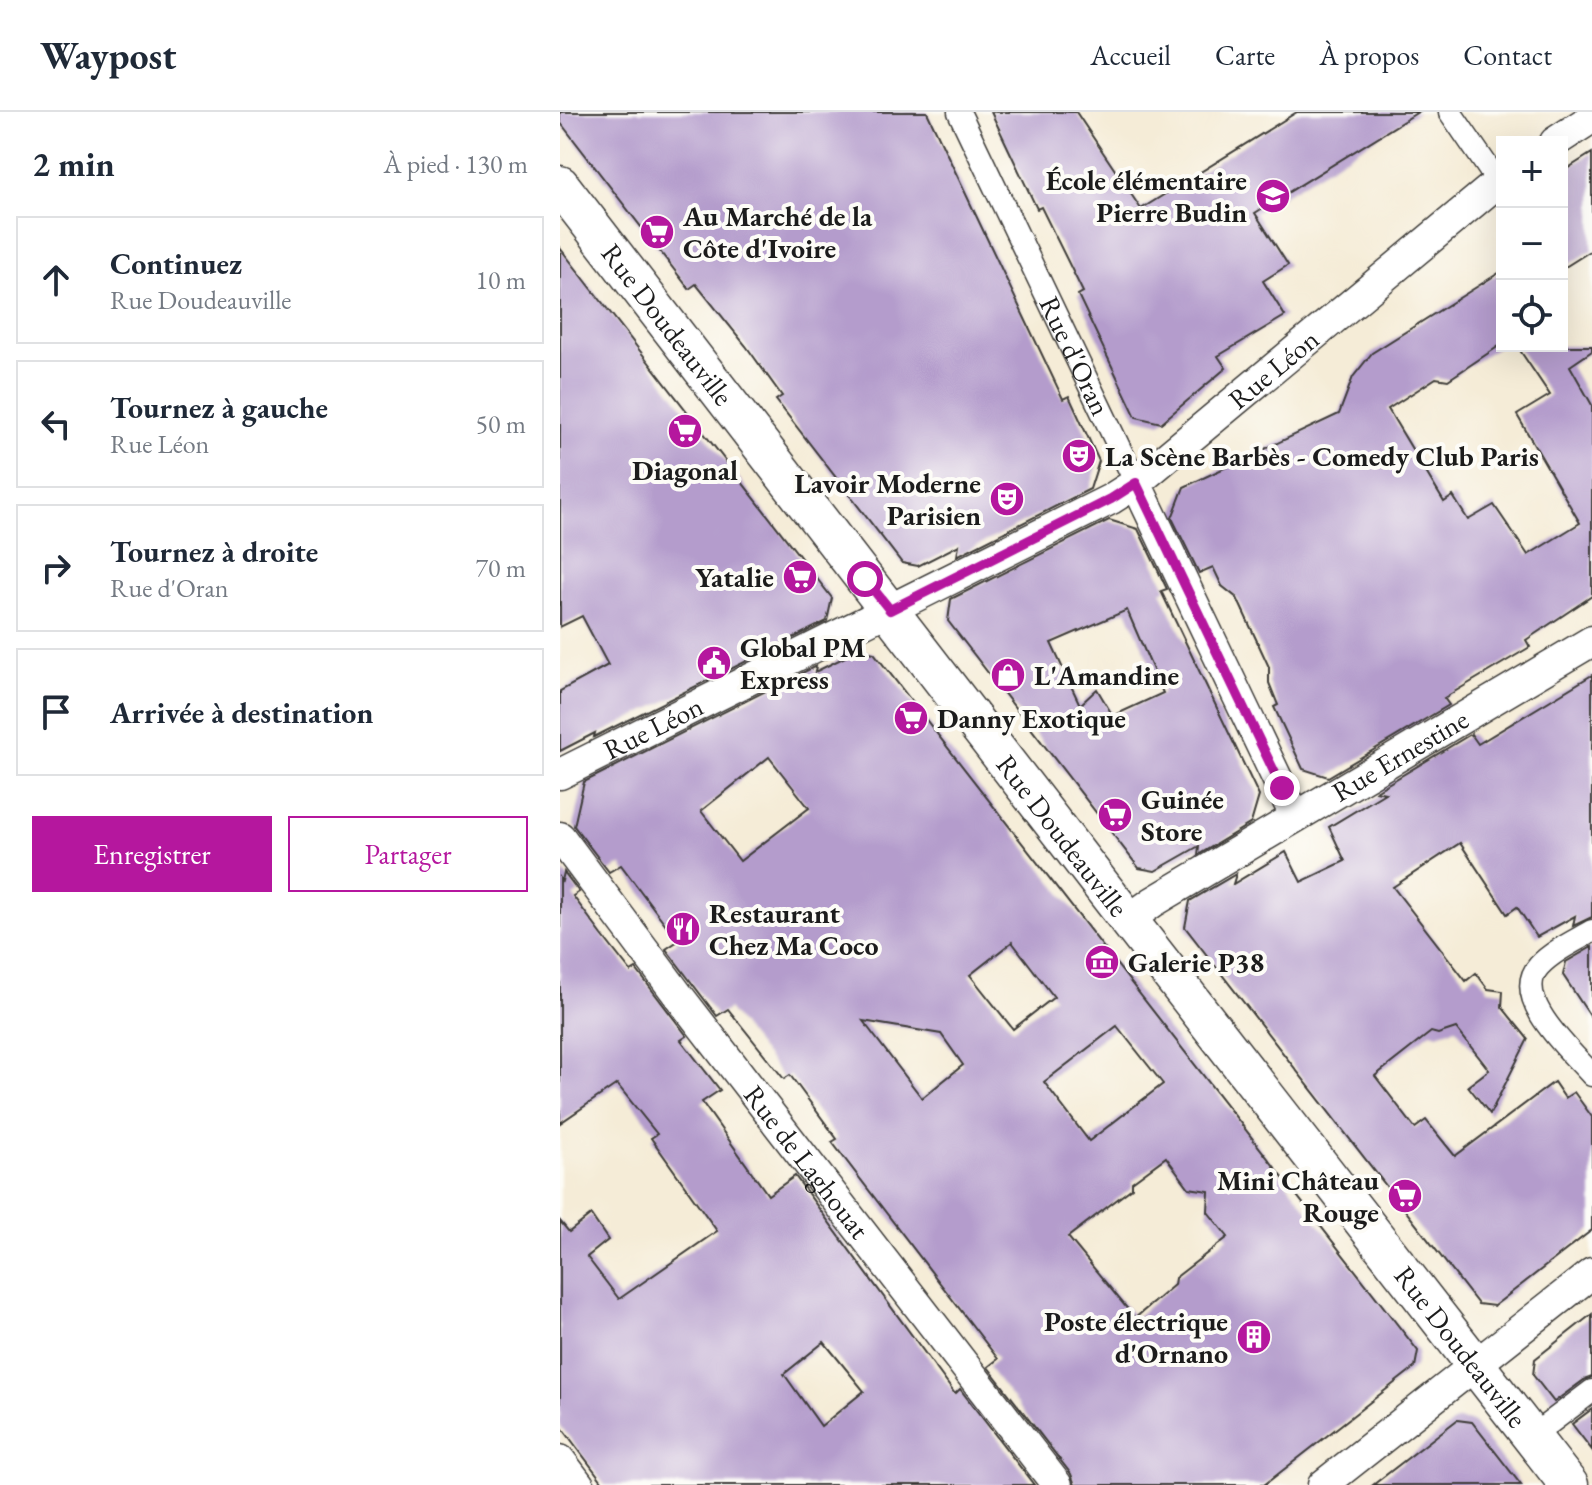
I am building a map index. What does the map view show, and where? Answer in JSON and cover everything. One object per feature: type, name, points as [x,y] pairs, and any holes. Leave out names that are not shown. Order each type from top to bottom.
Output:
[{"type":"street","name":"Rue d'Oran","points":[[959,112],[1295,816]]},
{"type":"street","points":[[1450,112],[1496,175]]},
{"type":"street","points":[[1564,136],[1592,118]]},
{"type":"street","name":"Rue Léon","points":[[560,774],[1111,499],[1136,483],[1496,183]]},
{"type":"street","name":"Rue Doudeauville","points":[[560,185],[1569,1485]]},
{"type":"street","name":"Rue Ernestine","points":[[1128,920],[1295,816],[1329,799],[1592,641]]},
{"type":"street","name":"Rue de Laghouat","points":[[560,837],[678,995],[1057,1485]]},
{"type":"street","points":[[1592,931],[1537,968],[1530,991],[1536,1007],[1592,1075]]},
{"type":"street","points":[[1323,1485],[1592,1273]]},
{"type":"street","points":[[1531,1437],[1592,1391]]},
{"type":"street","points":[[560,1460],[579,1485]]},
{"type":"building","points":[[560,112],[927,112],[1063,399],[1069,396],[1099,461],[1090,489],[957,556],[959,545],[918,566],[902,563],[776,400],[782,396],[746,346],[696,284],[689,289],[560,122]]},
{"type":"building","points":[[991,112],[1076,112],[1141,209],[1297,112],[1418,112],[1255,213],[1288,265],[1263,281],[1285,316],[1218,356],[1226,368],[1161,423],[1136,417],[1078,295],[1083,292],[1041,207],[1037,209]]},
{"type":"building","points":[[1592,153],[1592,250],[1568,265],[1568,208],[1568,168]]},
{"type":"building","points":[[560,248],[832,598],[827,621],[560,751],[560,691],[608,665],[582,616],[560,627]]},
{"type":"building","points":[[1496,275],[1496,348],[1448,380],[1436,378],[1388,409],[1444,502],[1453,496],[1468,520],[1494,505],[1528,555],[1580,523],[1517,415],[1550,395],[1521,352],[1568,352],[1568,346],[1592,346],[1592,351],[1570,366],[1592,405],[1592,596],[1526,640],[1530,647],[1444,698],[1449,705],[1328,777],[1303,769],[1274,707],[1278,705],[1269,683],[1269,667],[1237,598],[1222,586],[1213,567],[1199,573],[1172,518],[1184,487],[1339,414],[1353,377],[1372,353]]},
{"type":"building","points":[[1109,520],[1138,529],[1167,589],[1161,591],[1259,796],[1251,823],[1198,855],[1199,846],[1155,871],[1139,868],[948,621],[951,599]],"holes":[[[1127,610],[1163,693],[1113,716],[1097,689],[1080,705],[1051,643]]]},
{"type":"building","points":[[859,650],[874,653],[1418,1351],[1415,1367],[1264,1485],[1075,1485],[1071,1474],[988,1367],[998,1359],[832,1142],[837,1139],[790,1075],[784,1079],[728,1009],[717,1016],[666,949],[678,941],[621,865],[609,872],[574,826],[584,782],[816,666],[815,672]],"holes":[[[769,757],[809,808],[740,861],[701,811]],[[1012,942],[1054,997],[1013,1029],[970,975]],[[863,1021],[941,1034],[963,1065],[922,1098]],[[1117,1026],[1163,1084],[1089,1141],[1044,1082]],[[1166,1157],[1189,1188],[1209,1191],[1208,1212],[1228,1237],[1175,1278],[1174,1285],[1135,1318],[1068,1237],[1132,1188],[1132,1182]]]},
{"type":"building","points":[[1592,675],[1592,917],[1573,926],[1575,916],[1537,937],[1517,907],[1507,914],[1460,843],[1393,887],[1466,981],[1476,973],[1488,989],[1503,991],[1502,1007],[1528,1039],[1490,1114],[1468,1086],[1489,1070],[1456,1028],[1438,1034],[1431,1032],[1375,1076],[1415,1128],[1426,1120],[1455,1156],[1554,1082],[1565,1098],[1574,1092],[1592,1117],[1592,1230],[1494,1306],[1478,1304],[1185,927],[1190,901],[1236,874],[1233,884],[1286,852],[1301,882],[1345,861],[1329,827],[1385,793],[1376,791],[1471,734],[1478,744]]},
{"type":"building","points":[[564,872],[579,892],[573,896],[602,935],[631,972],[636,969],[687,1036],[681,1040],[720,1090],[702,1102],[768,1195],[795,1176],[955,1394],[960,1389],[1034,1485],[605,1485],[560,1425],[560,1221],[569,1232],[591,1215],[608,1240],[587,1257],[619,1299],[717,1231],[651,1138],[657,1134],[617,1084],[560,1123],[560,878],[562,881]],"holes":[[[824,1342],[864,1391],[821,1426],[784,1374]]]},
{"type":"building","points":[[1592,947],[1592,1019],[1563,975],[1566,962]]},
{"type":"building","points":[[1592,1314],[1592,1377],[1554,1402],[1533,1375],[1535,1359]]},
{"type":"building","points":[[1592,1409],[1592,1450],[1572,1424]]},
{"type":"building","points":[[1457,1420],[1472,1422],[1521,1485],[1373,1485]]},
{"type":"place","name":"École élémentaire Pierre Budin","points":[[1273,196]]},
{"type":"place","name":"Au Marché de la Côte d'Ivoire","points":[[657,232]]},
{"type":"place","name":"Diagonal","points":[[685,431]]},
{"type":"place","name":"La Scène Barbès - Comedy Club Paris","points":[[1079,456]]},
{"type":"place","name":"Lavoir Moderne Parisien","points":[[1007,499]]},
{"type":"place","name":"Yatalie","points":[[800,577]]},
{"type":"place","name":"Global PM Express","points":[[714,663]]},
{"type":"place","name":"L'Amandine","points":[[1008,675]]},
{"type":"place","name":"Danny Exotique","points":[[911,718]]},
{"type":"place","name":"Guinée Store","points":[[1115,815]]},
{"type":"place","name":"Restaurant Chez Ma Coco","points":[[683,929]]},
{"type":"place","name":"Galerie P38","points":[[1102,962]]},
{"type":"place","name":"Mini Château Rouge","points":[[1405,1196]]},
{"type":"place","name":"Poste électrique d'Ornano","points":[[1254,1337]]},
{"type":"route","points":[[865,579],[890,610],[1111,499],[1136,483],[1282,788]]}]
